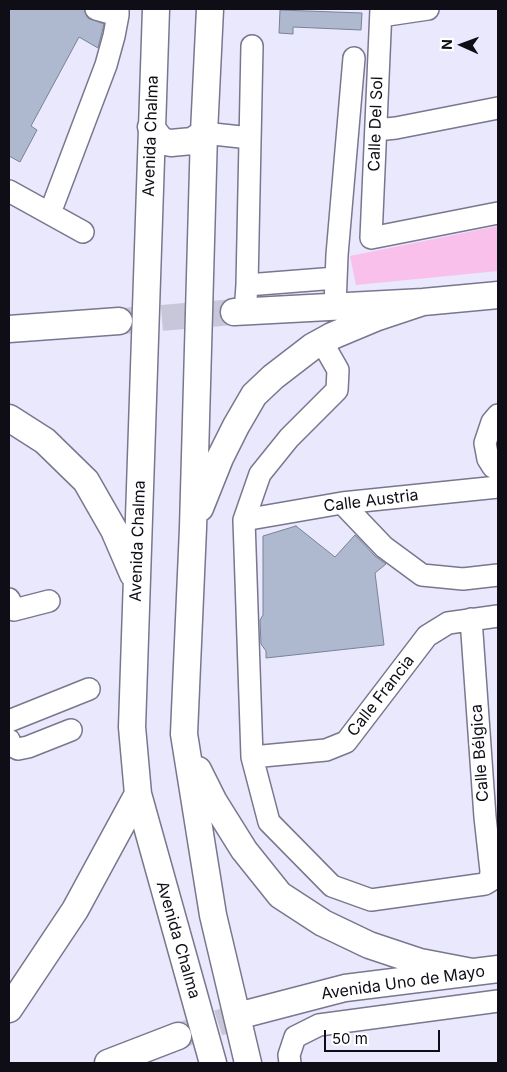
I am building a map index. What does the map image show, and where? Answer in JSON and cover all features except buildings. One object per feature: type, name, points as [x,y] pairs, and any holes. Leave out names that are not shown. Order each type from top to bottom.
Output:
[{"type":"main road","name":"Avenida Chalma","points":[[156,9],[132,727],[138,794],[213,1063]]},
{"type":"main road","points":[[210,9],[204,133],[193,528],[184,734],[213,915],[248,1063]]},
{"type":"main road","points":[[151,127],[159,138],[171,143],[192,141],[204,133]]},
{"type":"main road","points":[[239,312],[423,302],[498,295]]},
{"type":"main road","points":[[193,528],[220,458],[254,395],[293,360],[322,342],[354,326],[423,302]]},
{"type":"main road","points":[[9,329],[120,321]]},
{"type":"main road","points":[[9,418],[45,441],[86,481],[114,530],[136,582]]},
{"type":"main road","points":[[184,734],[202,778],[228,826],[244,850],[280,895],[323,923],[369,945],[420,962],[472,972]]},
{"type":"main road","points":[[9,1009],[75,910],[138,794]]},
{"type":"main road","name":"Avenida Uno de Mayo","points":[[249,1012],[345,988],[498,969]]},
{"type":"main road","points":[[108,1063],[178,1036]]},
{"type":"street","points":[[50,213],[106,66],[114,36],[118,12],[96,9]]},
{"type":"street","points":[[381,12],[428,9]]},
{"type":"street","name":"Calle Del Sol","points":[[381,12],[371,238],[498,213]]},
{"type":"street","points":[[239,312],[247,285],[252,46]]},
{"type":"street","points":[[335,306],[337,255],[354,58]]},
{"type":"street","points":[[376,130],[396,128],[498,108]]},
{"type":"street","points":[[204,133],[250,138]]},
{"type":"street","points":[[9,191],[83,232]]},
{"type":"street","points":[[247,285],[336,278]]},
{"type":"street","points":[[252,757],[244,520],[260,474],[289,438],[336,390],[338,370],[322,342]]},
{"type":"street","points":[[498,415],[492,422],[485,443],[488,459],[493,467],[498,469]]},
{"type":"street","name":"Calle Austria","points":[[244,520],[342,503],[498,487]]},
{"type":"street","points":[[342,503],[384,547],[422,575],[463,579],[498,575]]},
{"type":"street","points":[[9,599],[14,610],[49,601]]},
{"type":"street","name":"Calle Francia","points":[[252,757],[326,750],[346,742],[427,636],[448,623],[498,616]]},
{"type":"street","name":"Calle Bélgica","points":[[252,757],[269,822],[332,886],[371,900],[485,884],[490,881],[491,816],[471,619]]},
{"type":"street","points":[[9,721],[89,689]]},
{"type":"street","points":[[9,740],[11,745],[18,749],[71,730]]},
{"type":"street","points":[[290,1063],[289,1055],[295,1038],[319,1025],[498,1001]]},
{"type":"shaded area","points":[[498,226],[498,271],[356,285],[350,256]]},
{"type":"tunnel","points":[[123,321],[234,312]]},
{"type":"tunnel","points":[[181,1035],[249,1013]]}]
